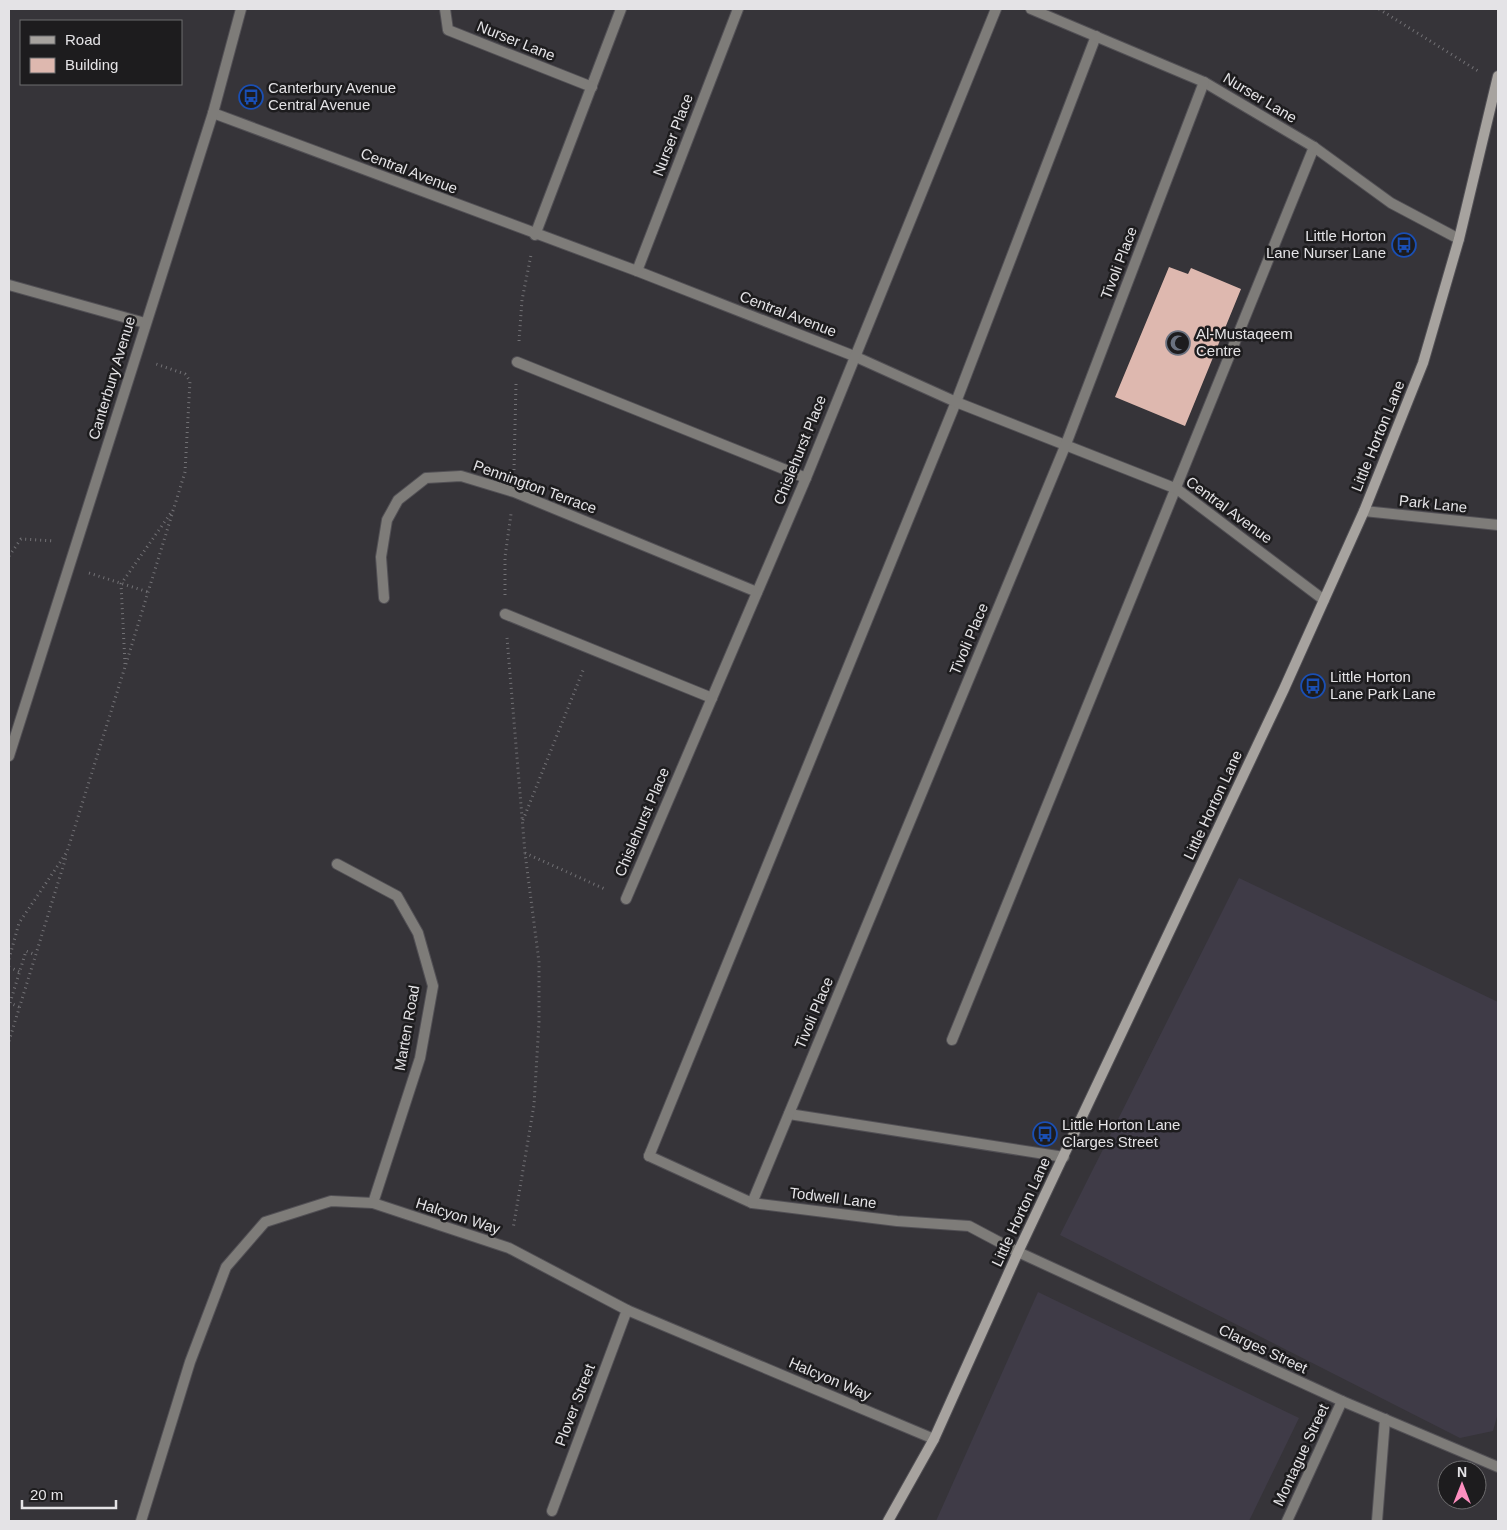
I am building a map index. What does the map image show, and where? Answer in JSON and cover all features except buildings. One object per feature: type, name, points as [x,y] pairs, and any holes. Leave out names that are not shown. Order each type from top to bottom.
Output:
[{"type":"street","name":"Canterbury Avenue","points":[[9,756],[212,113],[241,9]]},
{"type":"street","name":"Nurser Lane","points":[[445,9],[448,30],[592,87]]},
{"type":"street","points":[[536,235],[621,9]]},
{"type":"street","name":"Nurser Place","points":[[637,271],[738,9]]},
{"type":"street","name":"Chislehurst Place","points":[[626,899],[806,478],[996,9]]},
{"type":"street","name":"Nurser Lane","points":[[1031,9],[1204,82],[1314,147],[1391,204],[1460,239]]},
{"type":"street","points":[[956,402],[1096,36]]},
{"type":"street","name":"Little Horton Lane","points":[[888,1521],[934,1439],[1018,1252],[1364,511],[1423,364],[1460,239],[1498,80]]},
{"type":"street","name":"Tivoli Place","points":[[752,1203],[1066,444],[1204,82]]},
{"type":"street","name":"Central Avenue","points":[[212,113],[637,271],[854,356],[956,402],[1177,489],[1324,600]]},
{"type":"street","points":[[952,1040],[1177,489],[1314,147]]},
{"type":"street","points":[[9,285],[145,323]]},
{"type":"street","points":[[517,362],[806,478]]},
{"type":"street","name":"Todwell Lane","points":[[956,402],[649,1156],[752,1203],[897,1221],[969,1226],[1018,1252]]},
{"type":"street","name":"Pennington Terrace","points":[[384,598],[381,557],[387,520],[398,500],[426,478],[461,476],[514,492],[757,592]]},
{"type":"street","name":"Park Lane","points":[[1364,511],[1498,525]]},
{"type":"street","points":[[505,614],[712,698]]},
{"type":"street","name":"Marten Road","points":[[337,864],[396,896],[418,933],[433,986],[420,1058],[373,1203]]},
{"type":"street","points":[[789,1114],[1064,1157]]},
{"type":"street","name":"Halcyon Way","points":[[141,1521],[190,1362],[226,1267],[265,1222],[331,1201],[373,1203],[509,1248],[627,1310],[934,1439]]},
{"type":"street","name":"Clarges Street","points":[[1018,1252],[1342,1401],[1498,1467]]},
{"type":"street","name":"Plover Street","points":[[552,1511],[627,1310]]},
{"type":"street","name":"Montague Street","points":[[1287,1521],[1342,1401]]},
{"type":"street","points":[[1377,1521],[1385,1419]]},
{"type":"path","points":[[1379,9],[1498,80]]},
{"type":"path","points":[[509,1248],[534,1105],[538,1022],[538,962],[522,823],[505,614],[505,557],[514,492],[517,362],[522,300],[536,235]]},
{"type":"path","points":[[9,1041],[185,472],[190,381],[185,374],[134,357]]},
{"type":"path","points":[[125,667],[120,584],[174,507]]},
{"type":"path","points":[[9,556],[21,539],[75,543]]},
{"type":"path","points":[[68,566],[148,592]]},
{"type":"path","points":[[522,823],[591,649]]},
{"type":"path","points":[[9,959],[19,923],[67,852]]},
{"type":"path","points":[[525,853],[626,899]]},
{"type":"path","points":[[19,1007],[10,1003],[26,951],[36,955]]},
{"type":"path","points":[[9,967],[20,972]]},
{"type":"shaded area","points":[[1239,878],[1498,1002],[1498,1413],[1493,1431],[1460,1438],[1060,1235]]},
{"type":"shaded area","points":[[1038,1292],[1299,1418],[1249,1521],[936,1521]]},
{"type":"place","name":"Canterbury Avenue Central Avenue","points":[[251,97]]},
{"type":"place","name":"Little Horton Lane Nurser Lane","points":[[1404,245]]},
{"type":"place","name":"Al-Mustaqeem Centre","points":[[1178,343]]},
{"type":"place","name":"Little Horton Lane Park Lane","points":[[1313,686]]},
{"type":"place","name":"Little Horton Lane Clarges Street","points":[[1045,1134]]}]
